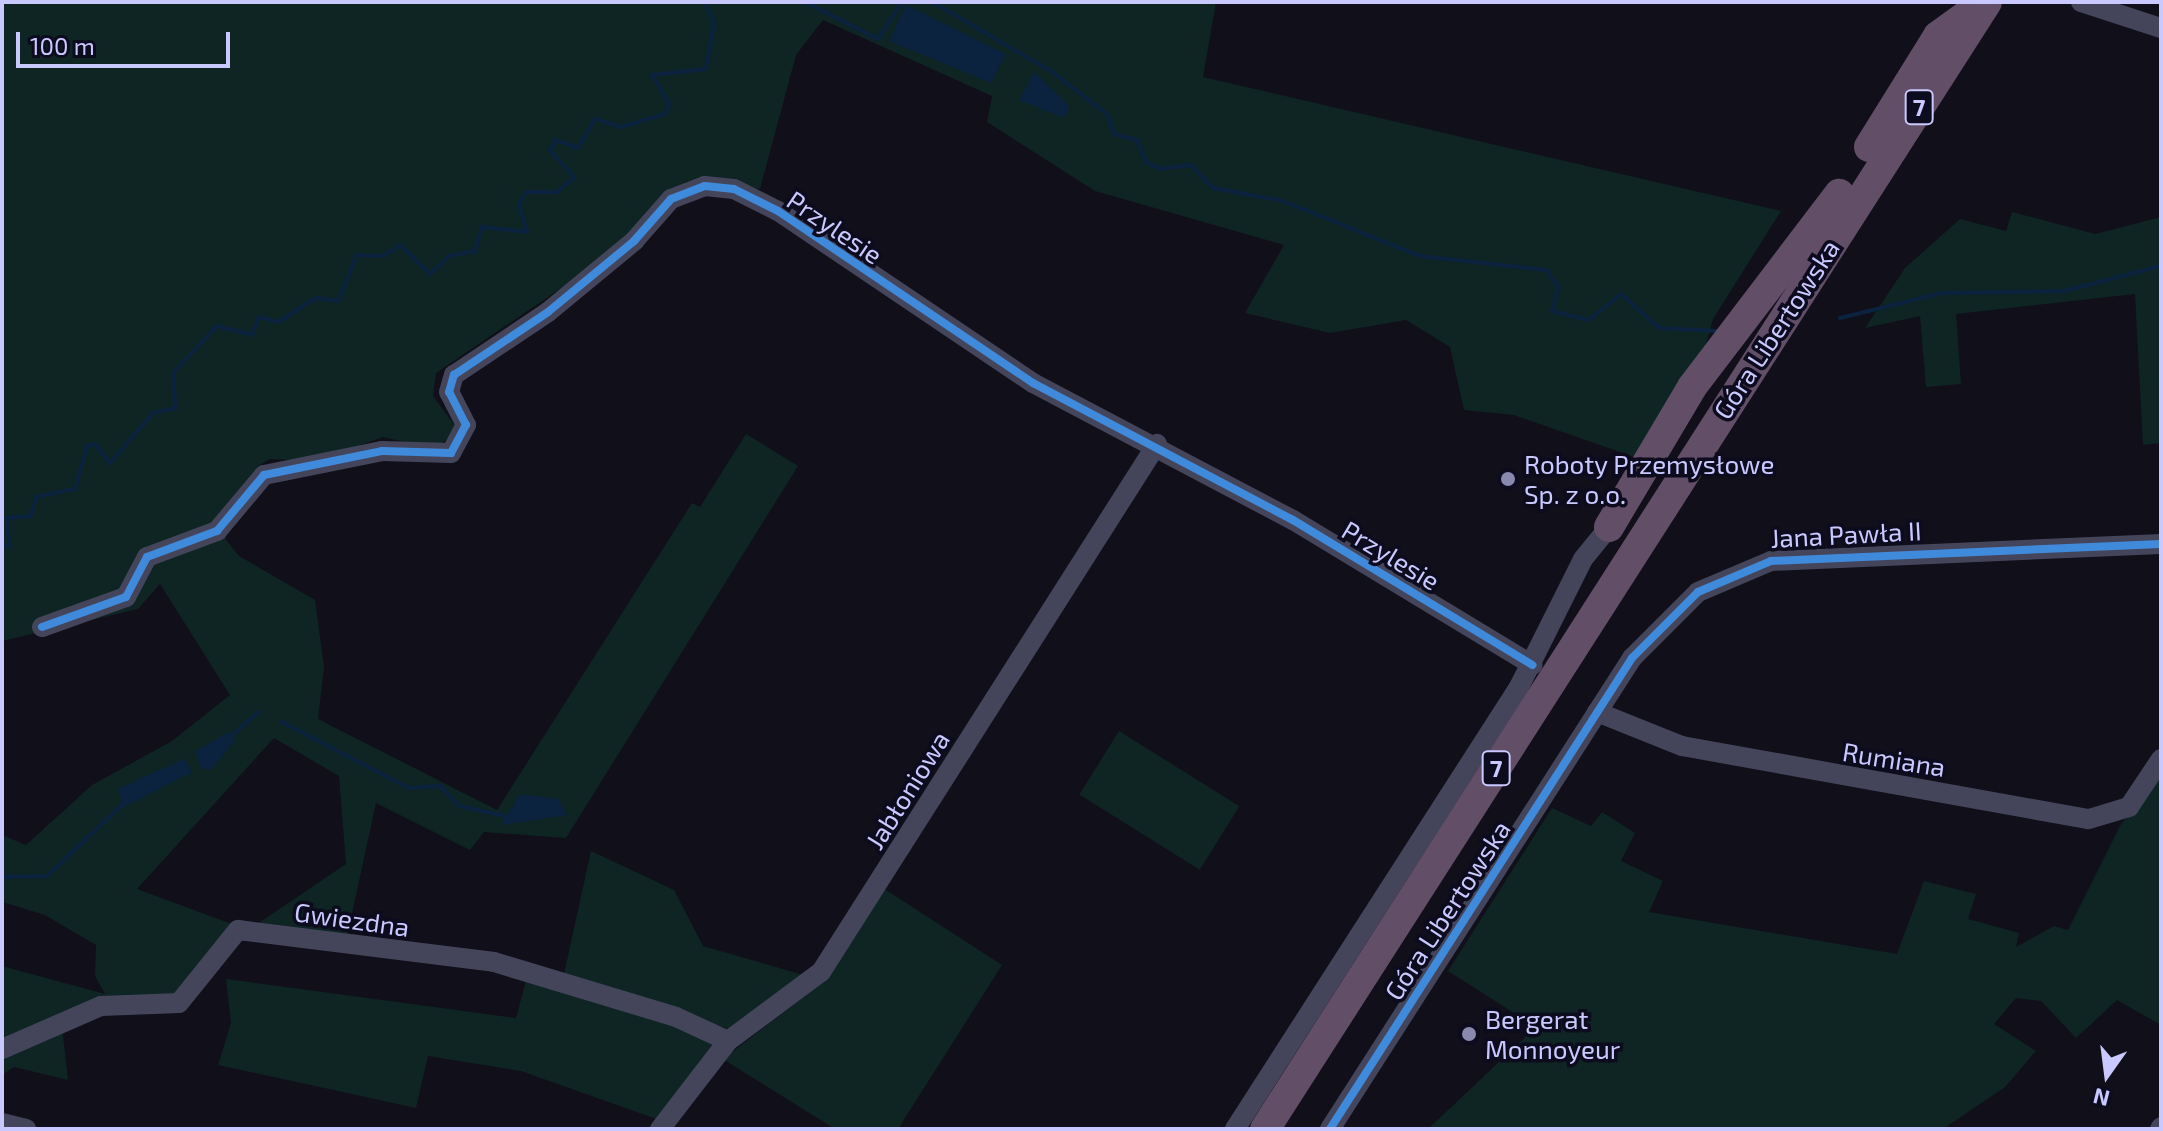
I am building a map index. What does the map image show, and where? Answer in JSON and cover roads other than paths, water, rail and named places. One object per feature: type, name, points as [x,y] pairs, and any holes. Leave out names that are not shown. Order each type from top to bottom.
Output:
[{"type":"highway","name":"7","points":[[1609,527],[1692,387],[1822,221],[1938,36],[1986,2]]},
{"type":"highway","name":"Góra Libertowska","points":[[1265,1129],[1281,1115],[1986,2]]},
{"type":"street","points":[[2081,2],[2161,28]]},
{"type":"street","name":"Przylesie","points":[[42,627],[126,597],[147,557],[217,531],[264,475],[382,451],[451,453],[466,425],[449,392],[454,375],[548,312],[634,241],[671,199],[697,187],[734,189],[778,211],[1033,383],[1157,444],[1532,665]]},
{"type":"street","name":"Jabłoniowa","points":[[660,1129],[728,1041],[821,972],[1157,444]]},
{"type":"street","points":[[1235,1129],[1532,665],[1583,559],[1609,527]]},
{"type":"street","name":"Jana Pawła II","points":[[1597,712],[1666,617],[1706,587],[1764,562],[2161,544]]},
{"type":"street","name":"Rumiana","points":[[1597,712],[1682,746],[2089,819],[2129,807],[2161,759]]},
{"type":"street","name":"Góra Libertowska","points":[[1330,1129],[1597,712]]},
{"type":"street","name":"Gwiezdna","points":[[2,1049],[101,1006],[179,1003],[238,930],[494,962],[676,1017],[728,1041]]},
{"type":"street","points":[[2,1123],[26,1129]]},
{"type":"water","points":[[906,5],[1006,54],[991,83],[889,41]]},
{"type":"water","points":[[1034,72],[1069,106],[1064,118],[1019,100]]},
{"type":"water","points":[[228,732],[235,740],[211,770],[201,768],[195,752]]},
{"type":"water","points":[[184,759],[192,772],[124,807],[118,789]]},
{"type":"water","points":[[520,794],[558,799],[567,815],[501,825]]},
{"type":"waterway","points":[[2,547],[9,546],[7,518],[31,516],[36,497],[75,489],[87,446],[95,444],[110,463],[153,413],[175,408],[173,373],[217,326],[252,335],[259,317],[278,322],[316,298],[338,301],[357,255],[383,256],[400,245],[430,274],[449,256],[475,251],[482,227],[527,232],[519,205],[526,192],[557,192],[574,177],[550,150],[555,140],[578,148],[595,119],[621,127],[665,114],[669,104],[652,75],[706,69],[714,23],[705,2]]},
{"type":"waterway","points":[[805,2],[878,39],[902,2]]},
{"type":"waterway","points":[[932,2],[1051,71],[1108,115],[1114,134],[1137,140],[1146,162],[1161,169],[1191,165],[1213,188],[1283,201],[1420,256],[1546,270],[1558,286],[1552,311],[1589,320],[1621,294],[1659,328],[1717,331]]},
{"type":"waterway","points":[[1840,318],[1942,293],[2064,291],[2161,266]]},
{"type":"waterway","points":[[231,736],[259,712]]},
{"type":"waterway","points":[[282,722],[409,788],[440,786],[459,806],[505,816]]},
{"type":"waterway","points":[[2,877],[47,876],[126,801]]},
{"type":"place","name":"Roboty Przemysłowe Sp. z o.o.","points":[[1508,479]]},
{"type":"place","name":"Bergerat Monnoyeur","points":[[1469,1034]]}]
